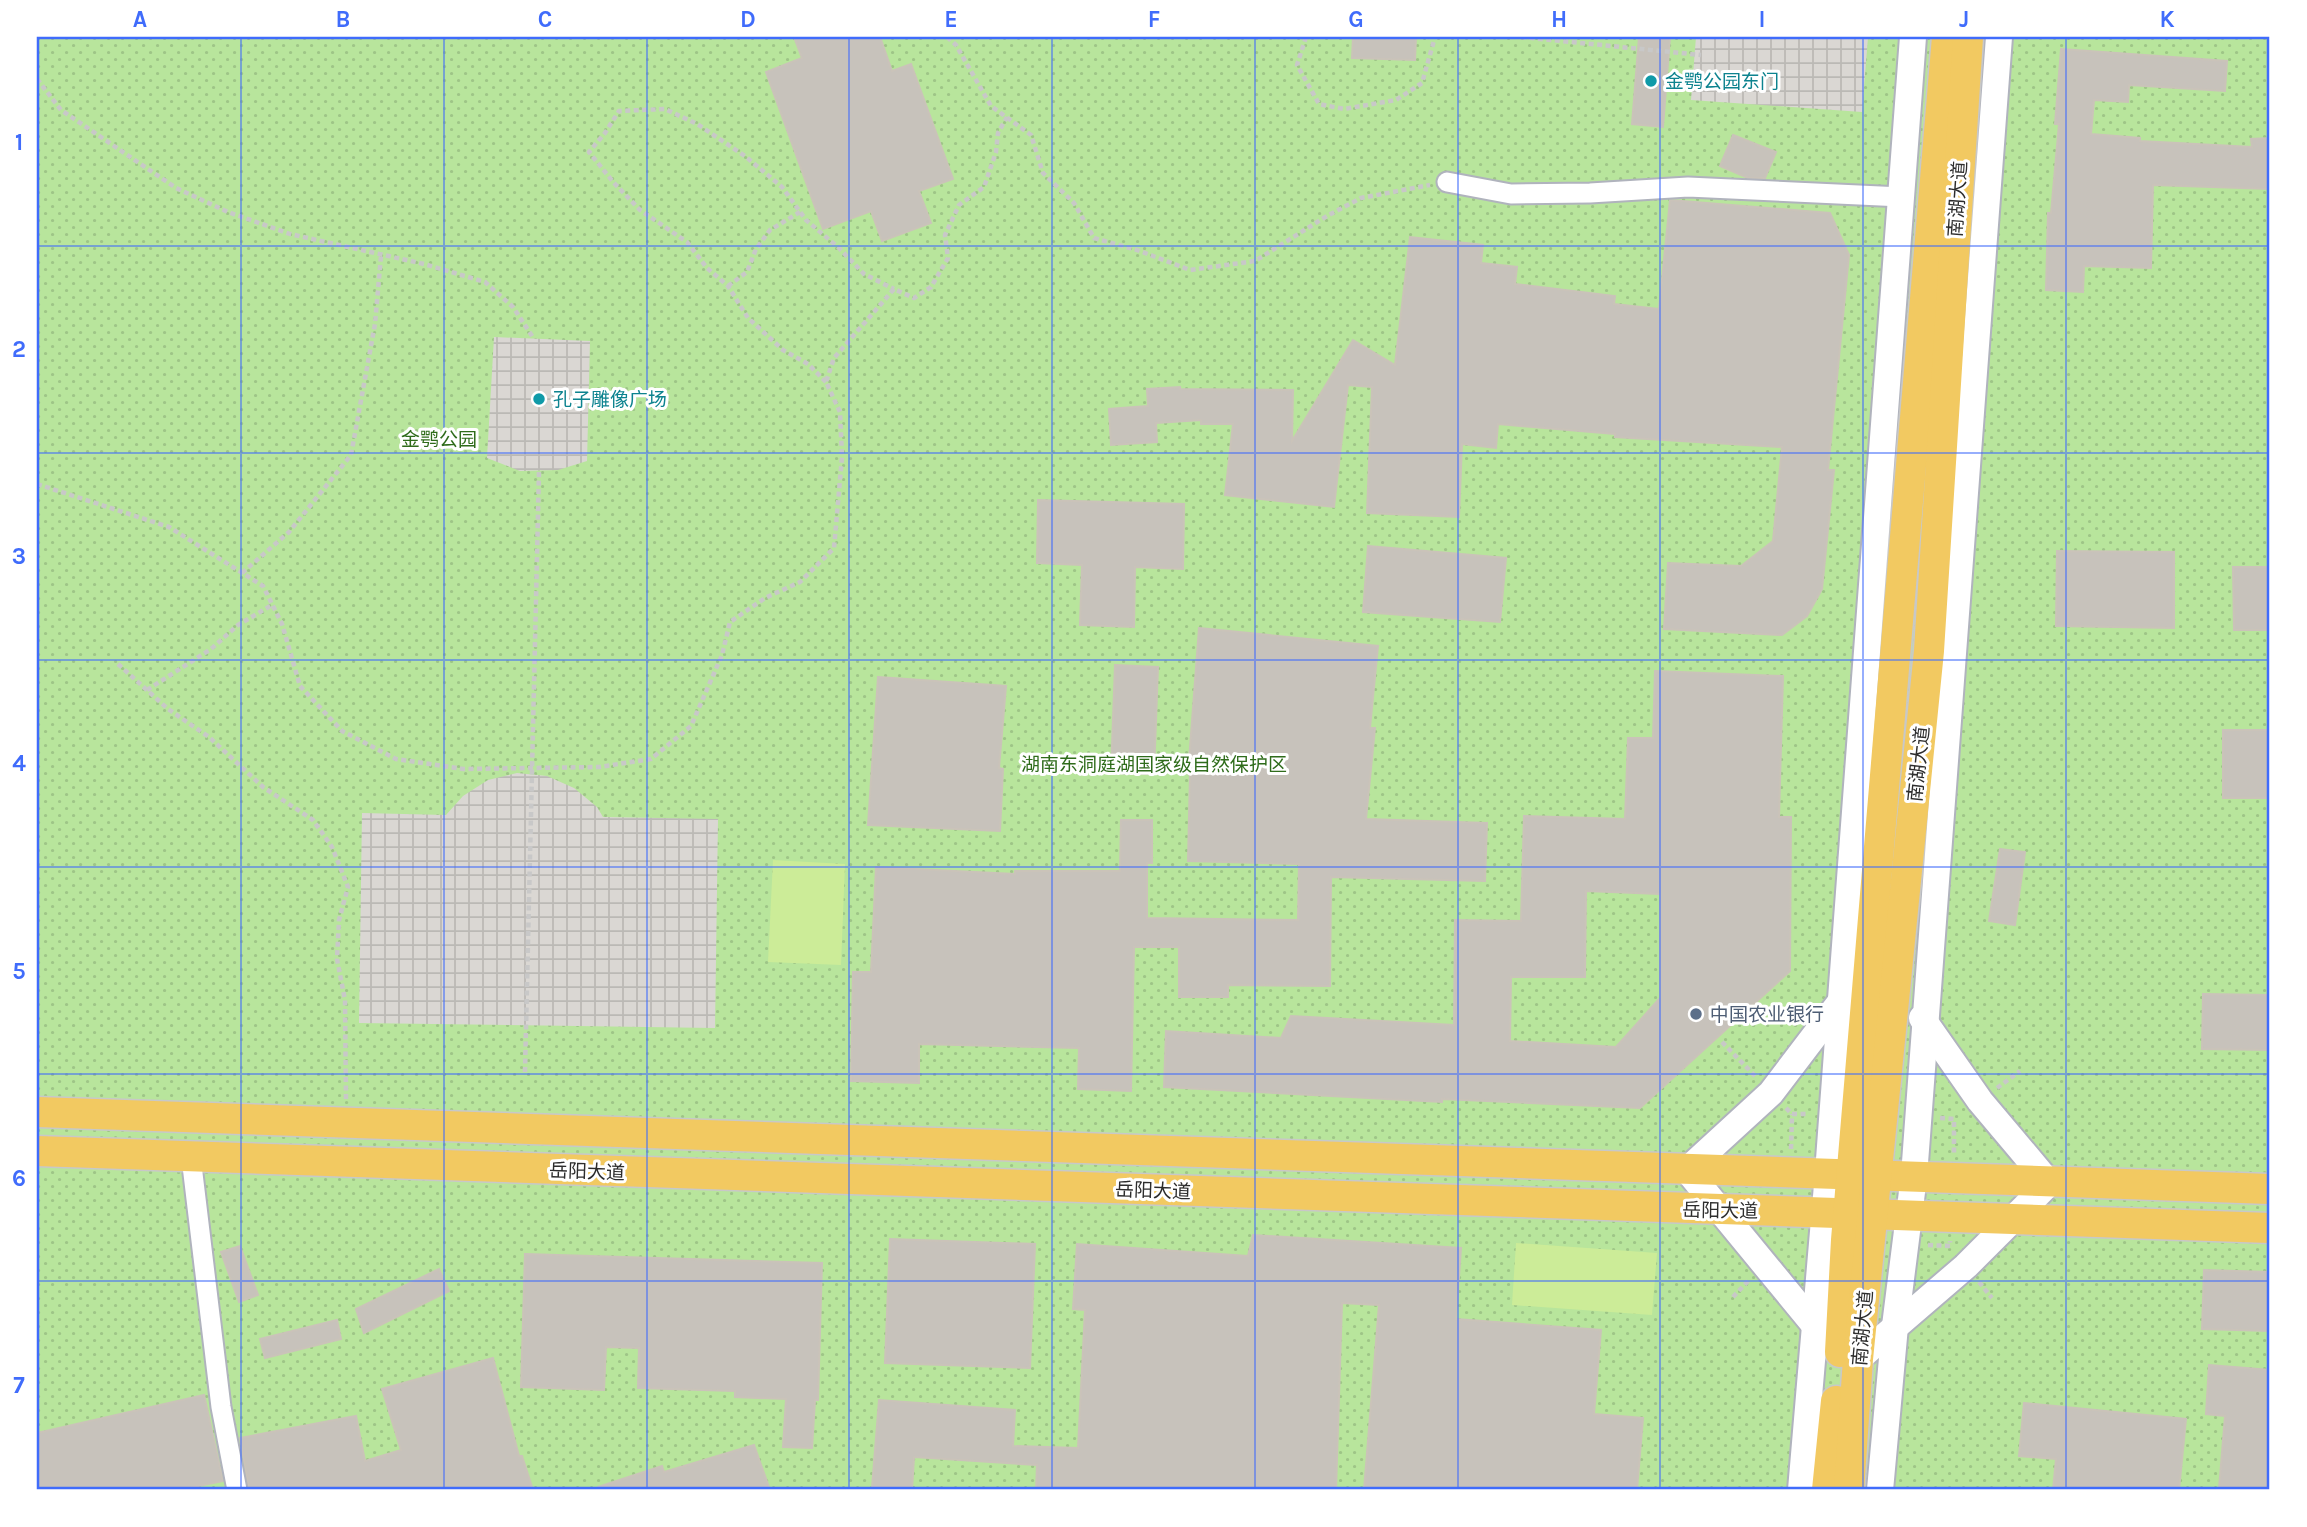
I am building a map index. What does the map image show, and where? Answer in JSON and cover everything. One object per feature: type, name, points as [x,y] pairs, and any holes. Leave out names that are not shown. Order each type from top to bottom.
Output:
[{"type":"main road","points":[[1853,1173],[1840,1003],[1913,37]]},
{"type":"main road","name":"南湖大道","points":[[1884,969],[1947,37]]},
{"type":"main road","name":"南湖大道","points":[[1849,1490],[1849,1213],[1929,651],[1968,37]]},
{"type":"main road","points":[[1880,1490],[1895,1326],[1914,1176],[1999,37]]},
{"type":"main road","points":[[1884,969],[1980,1101],[2049,1182],[1966,1266],[1895,1326],[1849,1357],[1815,1325],[1687,1170],[1771,1093],[1840,1003],[1884,969]]},
{"type":"main road","name":"岳阳大道","points":[[37,1112],[2270,1189]]},
{"type":"main road","name":"岳阳大道","points":[[37,1151],[2270,1228]]},
{"type":"main road","points":[[1801,1490],[1815,1325],[1849,1213]]},
{"type":"main road","name":"南湖大道","points":[[1827,1490],[1849,1357]]},
{"type":"street","points":[[1447,182],[1511,194],[1590,193],[1688,187],[1902,197]]},
{"type":"street","points":[[191,1157],[221,1407],[237,1490]]},
{"type":"path","points":[[947,37],[956,45],[991,106],[1031,135],[1043,173],[1074,203],[1094,238],[1137,250],[1190,270],[1255,261],[1360,198],[1447,182]]},
{"type":"path","points":[[1306,37],[1297,65],[1319,104],[1344,109],[1396,100],[1422,83],[1435,37]]},
{"type":"path","points":[[1521,37],[1701,55]]},
{"type":"path","points":[[37,79],[61,110],[176,188],[228,212],[290,234],[424,264],[485,282],[513,307],[534,339]]},
{"type":"path","points":[[37,484],[169,527],[263,586],[282,624],[300,686],[342,731],[396,759],[463,769],[599,767],[651,759],[691,726],[722,655],[730,622],[765,598],[800,582],[834,548],[842,457],[840,412],[826,382],[808,365],[783,350],[748,318],[727,286],[707,268],[687,242],[640,210],[589,152],[619,111],[665,109],[696,124],[745,156],[782,187],[800,212],[864,274],[914,298],[930,287],[948,258],[945,235],[959,205],[984,187],[996,152],[998,133],[1007,117]]},
{"type":"path","points":[[727,286],[747,272],[756,249],[770,230],[800,212]]},
{"type":"path","points":[[242,573],[289,532],[351,455],[375,324],[381,255]]},
{"type":"path","points":[[826,382],[834,358],[894,289]]},
{"type":"path","points":[[525,1073],[538,471]]},
{"type":"path","points":[[147,690],[211,649],[238,625],[272,605]]},
{"type":"path","points":[[118,664],[168,709],[209,737],[263,787],[313,820],[332,847],[348,887],[339,920],[337,959],[345,1000],[347,1123]]},
{"type":"green space","name":"湖南东洞庭湖国家级自然保护区","points":[[37,37],[2270,37],[2270,1490],[37,1490]]},
{"type":"green space","points":[[773,860],[845,864],[841,965],[768,962]]},
{"type":"green space","points":[[1516,1243],[1657,1253],[1652,1315],[1512,1305]]},
{"type":"shaded area","points":[[1696,37],[1868,37],[1862,112],[1691,100]]},
{"type":"shaded area","name":"孔子雕像广场","points":[[494,337],[590,341],[587,461],[558,470],[520,471],[487,458]]},
{"type":"shaded area","points":[[517,773],[547,776],[574,788],[597,807],[603,817],[718,819],[715,1028],[359,1023],[362,813],[446,815],[463,796],[488,780]]},
{"type":"building","points":[[794,37],[880,37],[892,71],[911,64],[953,179],[919,191],[931,223],[882,241],[871,211],[823,229],[766,72],[802,58]]},
{"type":"building","points":[[1353,37],[1416,37],[1415,60],[1352,58]]},
{"type":"building","name":"金鹗公园东门","points":[[1639,37],[1670,37],[1663,127],[1632,124]]},
{"type":"building","points":[[2061,49],[2227,61],[2225,91],[2129,85],[2128,102],[2094,100],[2091,134],[2140,138],[2140,141],[2252,147],[2251,139],[2270,138],[2270,189],[2153,185],[2151,268],[2084,266],[2083,292],[2046,290],[2048,213],[2051,213],[2059,124],[2055,124]]},
{"type":"building","points":[[1733,135],[1776,152],[1765,178],[1748,178],[1720,166]]},
{"type":"building","points":[[1670,200],[1830,213],[1849,255],[1828,470],[1834,470],[1822,589],[1807,616],[1782,635],[1664,629],[1668,563],[1741,566],[1773,541],[1782,447],[1615,437],[1615,434],[1498,424],[1496,448],[1462,444],[1459,517],[1367,513],[1372,387],[1348,385],[1334,507],[1225,495],[1233,424],[1201,424],[1201,420],[1156,423],[1157,442],[1111,445],[1109,409],[1148,406],[1147,389],[1180,387],[1293,390],[1292,441],[1353,340],[1395,365],[1410,237],[1483,245],[1481,263],[1517,267],[1515,284],[1615,296],[1614,304],[1659,309]]},
{"type":"building","points":[[1038,500],[1184,504],[1183,569],[1135,567],[1134,627],[1080,625],[1082,565],[1037,563]]},
{"type":"building","points":[[1368,546],[1506,558],[1500,622],[1363,612]]},
{"type":"building","points":[[2057,551],[2174,552],[2174,628],[2056,626]]},
{"type":"building","points":[[2233,567],[2270,567],[2270,630],[2234,630]]},
{"type":"building","points":[[1199,628],[1378,646],[1370,728],[1375,728],[1366,819],[1487,823],[1485,881],[1331,877],[1330,986],[1228,985],[1228,997],[1179,997],[1179,947],[1134,947],[1131,1091],[1078,1089],[1079,1048],[919,1044],[919,1083],[851,1081],[853,972],[871,972],[876,867],[1015,874],[1015,871],[1120,871],[1121,820],[1152,820],[1152,863],[1147,863],[1147,918],[1298,920],[1299,864],[1188,861],[1188,774]]},
{"type":"building","points":[[1115,665],[1158,667],[1154,774],[1111,773]]},
{"type":"building","points":[[1655,671],[1783,676],[1779,817],[1791,817],[1790,971],[1640,1108],[1442,1099],[1442,1102],[1164,1087],[1166,1031],[1281,1038],[1291,1016],[1454,1025],[1455,920],[1521,921],[1524,816],[1625,819],[1628,738],[1653,738]],"holes":[[[1586,891],[1660,894],[1660,998],[1616,1047],[1510,1041],[1511,977],[1585,977]]]},
{"type":"building","points":[[878,677],[1006,686],[999,768],[1003,769],[1000,831],[868,825]]},
{"type":"building","points":[[2223,730],[2270,730],[2270,798],[2223,798]]},
{"type":"building","points":[[2000,849],[2025,852],[2015,925],[1989,921]]},
{"type":"building","points":[[2203,994],[2270,995],[2270,1050],[2202,1049]]},
{"type":"building","points":[[1253,1235],[1461,1248],[1456,1319],[1601,1330],[1594,1414],[1643,1418],[1637,1490],[1364,1490],[1379,1305],[1342,1303],[1336,1490],[1036,1490],[1037,1465],[914,1457],[912,1490],[872,1488],[879,1400],[1015,1410],[1013,1446],[1078,1448],[1085,1310],[1073,1309],[1077,1244],[1248,1256]]},
{"type":"building","points":[[890,1239],[1035,1244],[1030,1368],[885,1363]]},
{"type":"building","points":[[240,1246],[258,1295],[239,1302],[221,1252]]},
{"type":"building","points":[[525,1254],[822,1263],[818,1400],[815,1400],[812,1448],[783,1447],[786,1399],[735,1397],[735,1391],[638,1388],[639,1348],[606,1347],[604,1390],[521,1387]]},
{"type":"building","points":[[439,1269],[449,1291],[364,1333],[356,1309]]},
{"type":"building","points":[[2204,1270],[2270,1272],[2270,1331],[2202,1329]]},
{"type":"building","points":[[337,1320],[341,1339],[265,1358],[260,1339]]},
{"type":"building","points":[[493,1358],[519,1456],[522,1456],[533,1490],[249,1490],[240,1438],[356,1416],[365,1461],[401,1450],[382,1389]]},
{"type":"building","points":[[2209,1365],[2270,1370],[2270,1490],[2219,1489],[2225,1416],[2206,1414]]},
{"type":"building","points":[[204,1395],[223,1481],[179,1490],[37,1490],[37,1433]]},
{"type":"building","points":[[2024,1403],[2186,1419],[2179,1490],[2053,1490],[2056,1459],[2019,1456]]},
{"type":"building","points":[[754,1445],[770,1490],[598,1490],[598,1487],[662,1466],[664,1472]]},
{"type":"place","name":"金鹗公园东门","points":[[1651,81]]},
{"type":"place","name":"孔子雕像广场","points":[[539,399]]},
{"type":"place","name":"中国农业银行","points":[[1696,1014]]},
{"type":"park label","name":"金鹗公园","points":[[439,439]]}]
